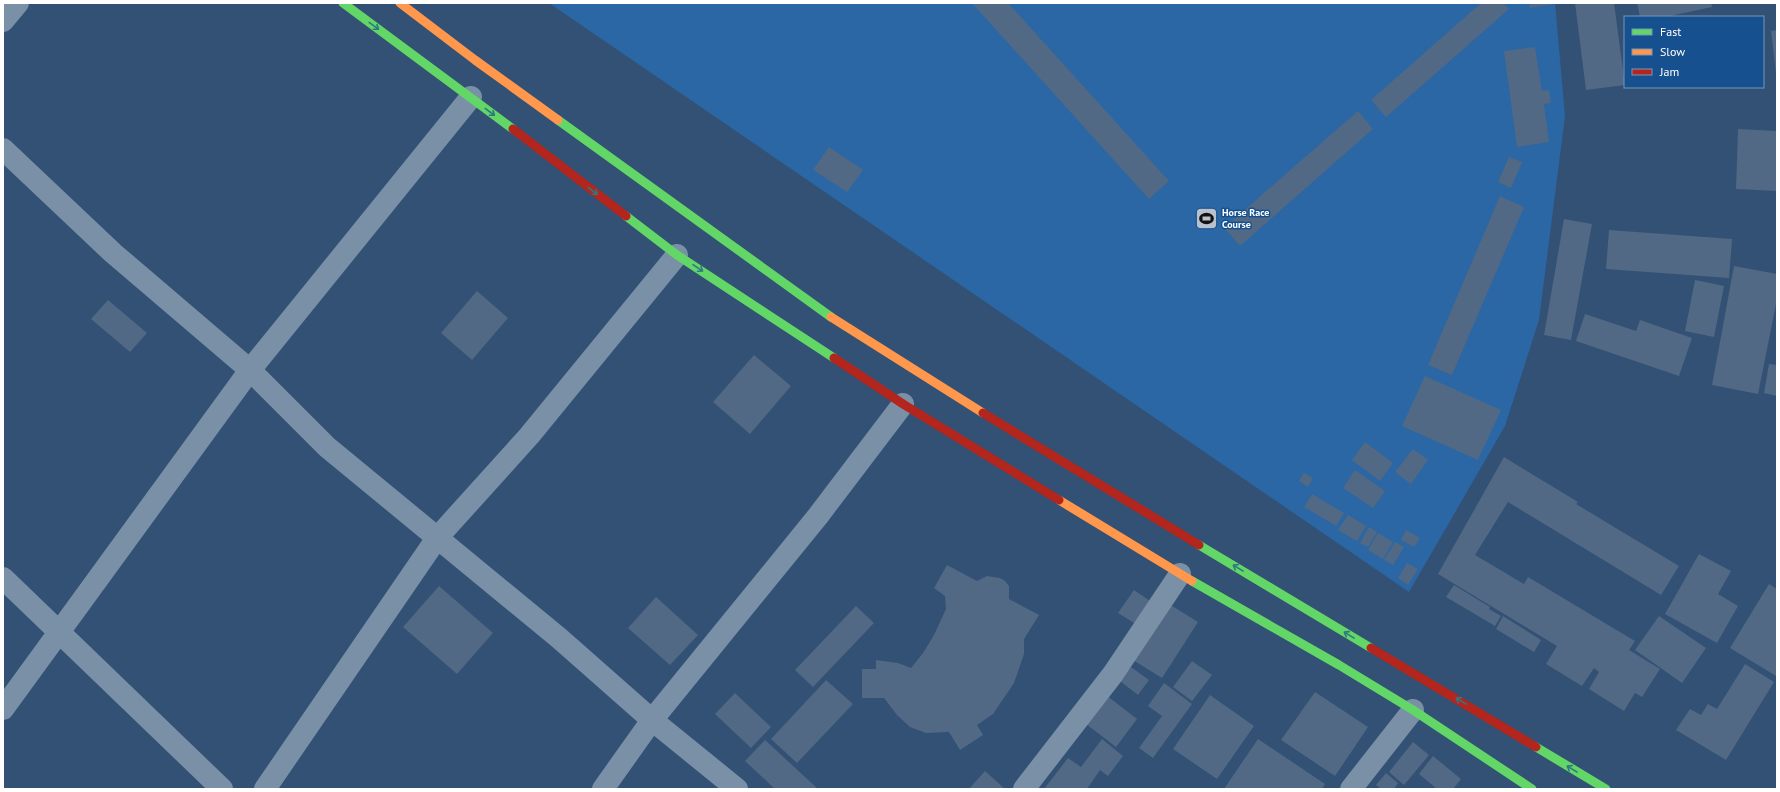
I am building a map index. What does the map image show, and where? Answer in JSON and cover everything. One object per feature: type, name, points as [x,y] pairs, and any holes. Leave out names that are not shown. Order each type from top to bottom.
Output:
[{"type":"main road","points":[[343,3],[471,97],[677,255],[903,404],[1180,574],[1339,665],[1413,710],[1532,789]]},
{"type":"main road","points":[[400,3],[481,64],[847,328],[1072,469],[1606,789]]},
{"type":"street","points":[[3,21],[18,3]]},
{"type":"street","points":[[3,709],[61,632],[250,370],[471,97]]},
{"type":"street","points":[[3,149],[113,252],[250,370],[327,447],[558,638],[652,720],[737,789]]},
{"type":"street","points":[[265,789],[437,538],[529,436],[677,255]]},
{"type":"street","points":[[603,789],[652,720],[818,516],[903,404]]},
{"type":"street","points":[[1024,789],[1113,674],[1180,574]]},
{"type":"street","points":[[3,578],[61,632],[222,789]]},
{"type":"street","points":[[1351,789],[1413,710]]},
{"type":"shaded area","name":"Horse Race Course","points":[[549,3],[1555,3],[1565,116],[1539,320],[1505,426],[1409,592]]},
{"type":"building","points":[[972,3],[1008,3],[1169,181],[1149,199]]},
{"type":"building","points":[[1481,3],[1504,3],[1509,9],[1386,117],[1371,100]]},
{"type":"building","points":[[1529,3],[1554,3],[1554,4],[1530,8]]},
{"type":"building","points":[[1575,3],[1614,3],[1624,85],[1586,90]]},
{"type":"building","points":[[1637,3],[1711,3],[1712,7],[1670,16],[1640,16]]},
{"type":"building","points":[[1777,30],[1777,72],[1776,73],[1771,31]]},
{"type":"building","points":[[1535,47],[1542,91],[1549,90],[1551,103],[1544,104],[1549,142],[1517,147],[1504,51]]},
{"type":"building","points":[[1358,111],[1373,129],[1240,246],[1224,228]]},
{"type":"building","points":[[1738,129],[1777,131],[1777,191],[1736,189]]},
{"type":"building","points":[[829,147],[863,170],[847,192],[813,170]]},
{"type":"building","points":[[1509,157],[1522,162],[1511,188],[1498,182]]},
{"type":"building","points":[[1500,196],[1524,207],[1452,375],[1428,365]]},
{"type":"building","points":[[1564,219],[1592,224],[1571,340],[1544,335]]},
{"type":"building","points":[[1609,230],[1732,239],[1729,278],[1606,269]]},
{"type":"building","points":[[1734,266],[1777,274],[1777,299],[1758,394],[1712,385]]},
{"type":"building","points":[[1695,280],[1724,286],[1714,337],[1685,331]]},
{"type":"building","points":[[477,291],[508,318],[472,360],[441,333]]},
{"type":"building","points":[[108,300],[147,333],[130,352],[91,319]]},
{"type":"building","points":[[1585,314],[1636,331],[1640,320],[1692,338],[1679,376],[1576,341]]},
{"type":"building","points":[[754,355],[791,386],[750,434],[713,402]]},
{"type":"building","points":[[1769,364],[1777,365],[1777,396],[1764,393]]},
{"type":"building","points":[[1425,376],[1501,410],[1478,460],[1402,426]]},
{"type":"building","points":[[1365,442],[1393,463],[1380,481],[1352,460]]},
{"type":"building","points":[[1413,449],[1428,460],[1411,484],[1395,472]]},
{"type":"building","points":[[1504,457],[1578,502],[1576,504],[1679,566],[1661,595],[1508,502],[1475,555],[1524,584],[1528,577],[1635,641],[1629,650],[1660,669],[1642,697],[1635,693],[1624,711],[1589,689],[1599,672],[1594,668],[1582,686],[1546,664],[1557,646],[1438,574]]},
{"type":"building","points":[[1355,470],[1385,491],[1373,508],[1343,488]]},
{"type":"building","points":[[1304,473],[1313,478],[1308,487],[1299,481]]},
{"type":"building","points":[[1312,494],[1344,513],[1336,526],[1304,507]]},
{"type":"building","points":[[1348,515],[1366,526],[1357,541],[1338,530]]},
{"type":"building","points":[[1369,527],[1377,532],[1368,547],[1360,543]]},
{"type":"building","points":[[1406,530],[1420,538],[1414,547],[1401,540]]},
{"type":"building","points":[[1378,533],[1393,542],[1383,559],[1368,550]]},
{"type":"building","points":[[1395,542],[1404,547],[1393,565],[1384,560]]},
{"type":"building","points":[[1699,554],[1731,571],[1718,594],[1738,606],[1717,643],[1665,614]]},
{"type":"building","points":[[1407,563],[1418,569],[1408,585],[1398,578]]},
{"type":"building","points":[[947,565],[977,581],[987,576],[1000,578],[1009,586],[1009,599],[1039,615],[1024,639],[1024,654],[1014,683],[993,714],[977,725],[983,735],[960,750],[949,732],[926,733],[910,727],[897,715],[884,698],[862,698],[862,669],[876,669],[876,660],[898,663],[911,668],[923,653],[934,635],[946,609],[945,596],[934,588]]},
{"type":"building","points":[[1769,584],[1777,589],[1776,676],[1730,648]]},
{"type":"building","points":[[1454,585],[1490,607],[1489,609],[1501,616],[1495,626],[1446,597]]},
{"type":"building","points":[[439,586],[493,633],[457,674],[403,627]]},
{"type":"building","points":[[1134,590],[1153,603],[1139,626],[1118,613]]},
{"type":"building","points":[[656,597],[698,635],[670,665],[628,628]]},
{"type":"building","points":[[1169,604],[1198,622],[1162,678],[1133,660]]},
{"type":"building","points":[[856,606],[874,623],[813,687],[795,670]]},
{"type":"building","points":[[1503,616],[1541,640],[1534,652],[1496,629]]},
{"type":"building","points":[[1659,616],[1706,648],[1682,683],[1635,650]]},
{"type":"building","points":[[1192,661],[1212,675],[1192,701],[1173,687]]},
{"type":"building","points":[[1745,664],[1774,682],[1726,760],[1676,730],[1690,709],[1701,715],[1708,704],[1717,709]]},
{"type":"building","points":[[1131,667],[1149,680],[1138,695],[1120,681]]},
{"type":"building","points":[[826,680],[853,704],[797,763],[771,739]]},
{"type":"building","points":[[1164,683],[1192,704],[1153,758],[1139,748],[1162,716],[1148,706]]},
{"type":"building","points":[[1315,692],[1368,727],[1335,776],[1281,740]]},
{"type":"building","points":[[735,693],[771,727],[751,748],[715,714]]},
{"type":"building","points":[[1106,695],[1137,719],[1116,747],[1086,724]]},
{"type":"building","points":[[1210,695],[1254,726],[1217,779],[1173,749]]},
{"type":"building","points":[[1102,739],[1123,756],[1108,776],[1100,770],[1087,789],[1044,789],[1068,758],[1081,767]]},
{"type":"building","points":[[1258,739],[1325,784],[1322,789],[1224,789]]},
{"type":"building","points":[[765,740],[818,789],[775,789],[745,761]]},
{"type":"building","points":[[1413,742],[1429,755],[1404,785],[1389,772]]},
{"type":"building","points":[[1433,756],[1461,779],[1453,789],[1437,789],[1419,774]]},
{"type":"building","points":[[985,771],[1005,789],[969,789]]},
{"type":"building","points":[[1386,773],[1398,783],[1394,789],[1381,789],[1376,785]]},
{"type":"traffic: fast","points":[[343,3],[513,129]]},
{"type":"traffic: fast","points":[[558,120],[831,317]]},
{"type":"traffic: fast","points":[[626,216],[677,255],[834,358]]},
{"type":"traffic: fast","points":[[1199,545],[1371,648]]},
{"type":"traffic: fast","points":[[1192,581],[1339,665],[1413,710],[1532,789]]},
{"type":"traffic: fast","points":[[1536,747],[1606,789]]},
{"type":"traffic: slow","points":[[400,3],[558,120]]},
{"type":"traffic: slow","points":[[831,317],[983,413]]},
{"type":"traffic: slow","points":[[1059,500],[1192,581]]},
{"type":"traffic: jam","points":[[513,129],[626,216]]},
{"type":"traffic: jam","points":[[834,358],[903,404],[1059,500]]},
{"type":"traffic: jam","points":[[983,413],[1199,545]]},
{"type":"traffic: jam","points":[[1371,648],[1536,747]]},
{"type":"place","name":"Horse Race Course","points":[[1207,218]]}]
